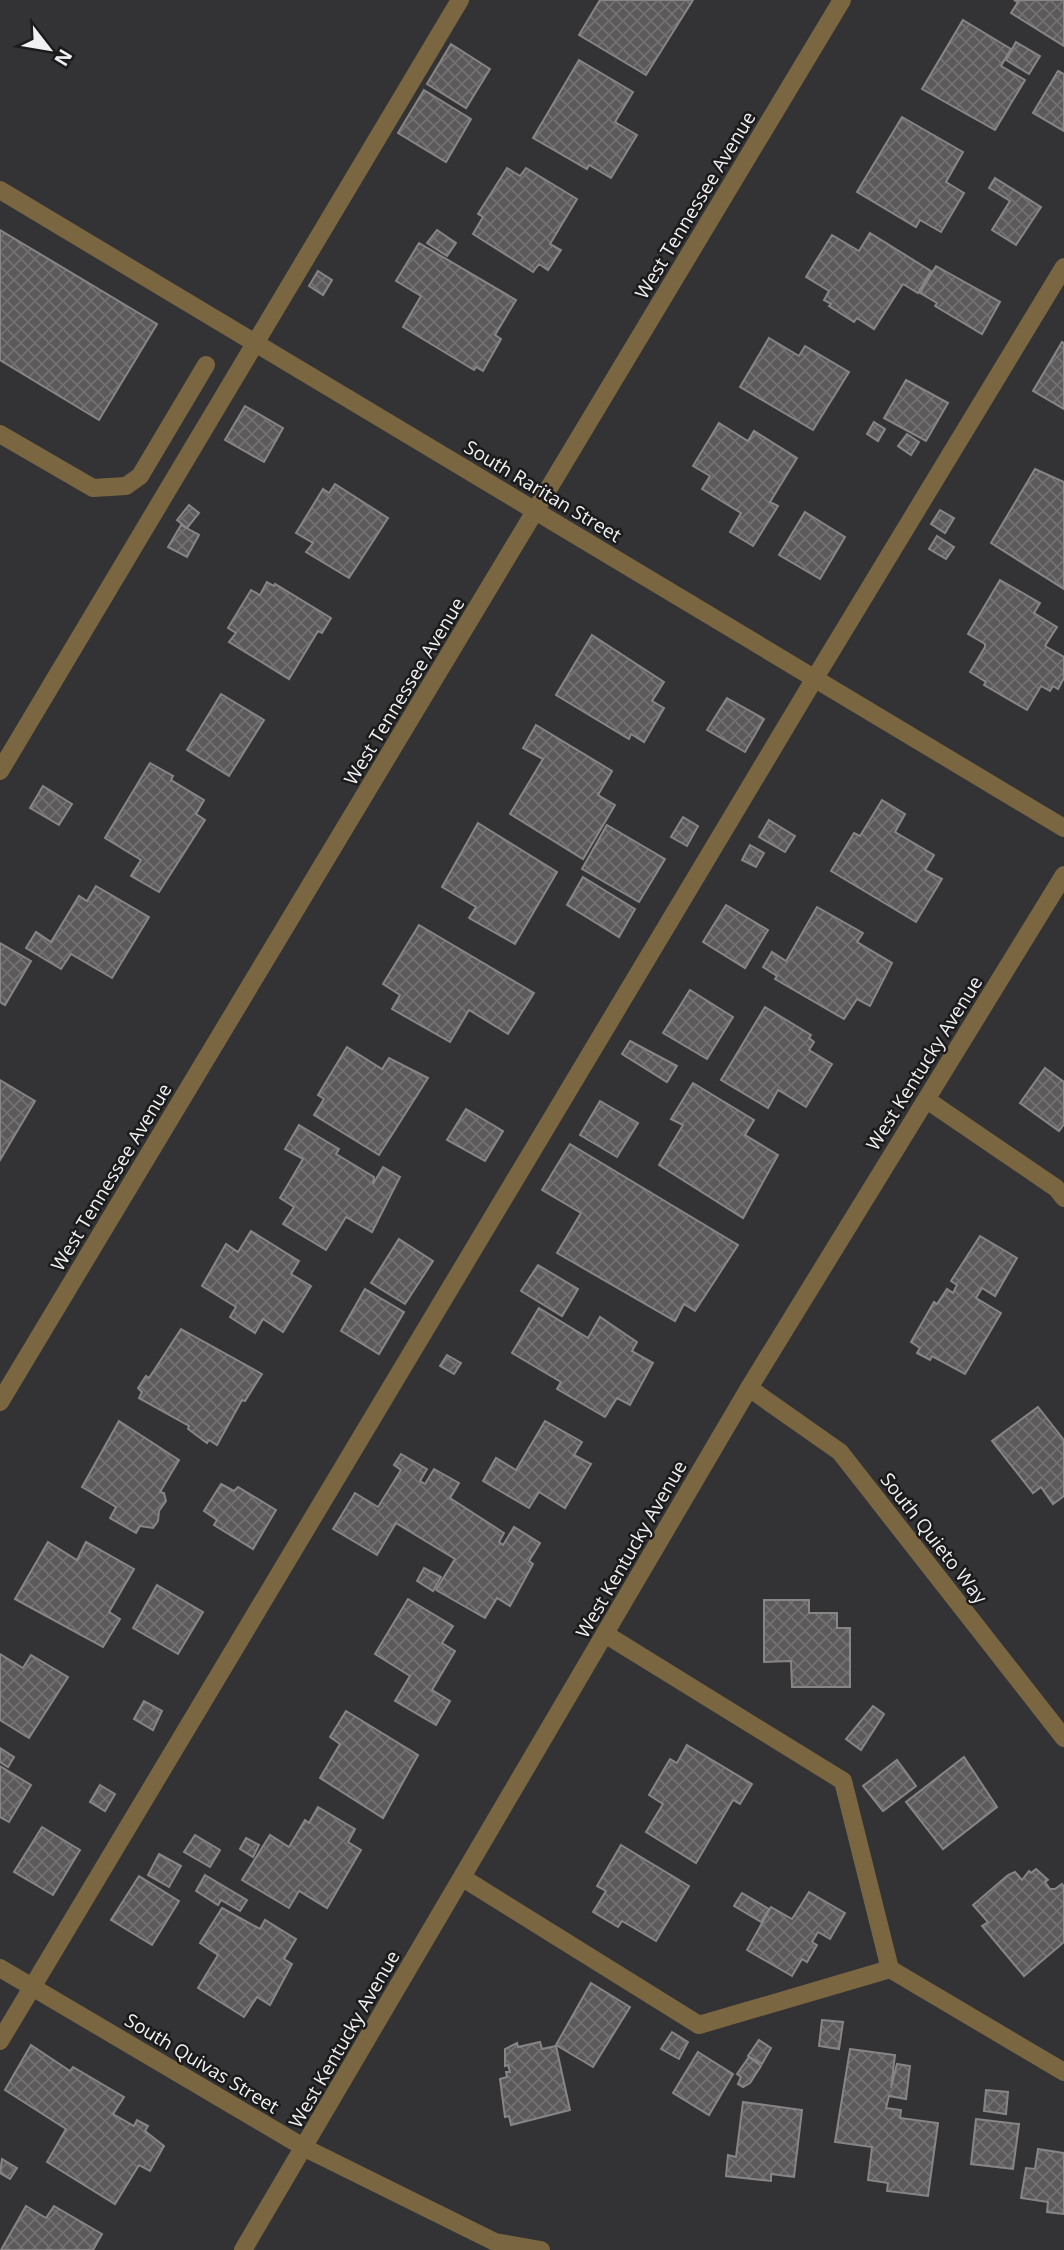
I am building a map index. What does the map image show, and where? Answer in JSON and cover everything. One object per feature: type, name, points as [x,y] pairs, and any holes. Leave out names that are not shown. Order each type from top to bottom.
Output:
[{"type":"street","points":[[0,771],[460,0]]},
{"type":"street","name":"West Tennessee Avenue","points":[[0,1402],[842,0]]},
{"type":"street","name":"South Raritan Street","points":[[0,190],[1064,828]]},
{"type":"street","points":[[0,2041],[815,678],[1064,267]]},
{"type":"street","points":[[0,434],[93,488],[126,486],[140,476],[206,366]]},
{"type":"street","points":[[140,476],[167,492]]},
{"type":"street","name":"West Kentucky Avenue","points":[[243,2250],[749,1388],[1064,876]]},
{"type":"street","points":[[926,1100],[1056,1188],[1064,1198]]},
{"type":"street","name":"South Quieto Way","points":[[749,1388],[840,1452],[1064,1738]]},
{"type":"street","points":[[605,1634],[842,1781],[890,1969],[1064,2073]]},
{"type":"street","points":[[463,1878],[699,2025],[890,1969]]},
{"type":"street","name":"South Quivas Street","points":[[0,1968],[305,2148],[495,2242],[541,2250]]},
{"type":"building","points":[[600,0],[693,0],[646,75],[579,35]]},
{"type":"building","points":[[1014,0],[1064,0],[1064,46],[1011,13],[1018,2]]},
{"type":"building","points":[[963,20],[1011,49],[1001,66],[1025,80],[995,130],[922,89]]},
{"type":"building","points":[[1016,42],[1040,56],[1029,74],[1006,60]]},
{"type":"building","points":[[451,44],[490,69],[466,108],[427,84]]},
{"type":"building","points":[[579,60],[633,92],[615,122],[637,135],[611,178],[589,165],[587,169],[533,138]]},
{"type":"building","points":[[1058,71],[1064,74],[1064,131],[1033,113]]},
{"type":"building","points":[[424,90],[471,119],[446,162],[398,133]]},
{"type":"building","points":[[902,117],[963,152],[946,182],[964,193],[941,232],[920,220],[916,227],[857,192]]},
{"type":"building","points":[[507,168],[520,176],[526,168],[577,199],[550,244],[561,250],[548,270],[539,264],[533,272],[473,234],[483,217],[478,214]]},
{"type":"building","points":[[995,178],[1041,207],[1016,245],[992,230],[1010,201],[989,188]]},
{"type":"building","points":[[0,230],[157,324],[99,420],[0,360]]},
{"type":"building","points":[[437,230],[456,243],[447,256],[427,243]]},
{"type":"building","points":[[870,233],[931,271],[918,293],[903,284],[874,329],[857,318],[854,322],[829,306],[831,304],[824,300],[829,291],[806,277],[832,235],[859,251]]},
{"type":"building","points":[[419,243],[516,300],[495,335],[501,339],[483,371],[476,367],[474,370],[403,327],[421,296],[396,281]]},
{"type":"building","points":[[936,266],[1000,302],[982,334],[935,306],[937,303],[920,293]]},
{"type":"building","points":[[318,271],[332,280],[323,295],[309,286]]},
{"type":"building","points":[[769,338],[799,356],[805,346],[849,372],[813,430],[740,387]]},
{"type":"building","points":[[1062,342],[1064,343],[1064,409],[1033,391]]},
{"type":"building","points":[[906,380],[948,403],[926,441],[884,418]]},
{"type":"building","points":[[245,406],[283,428],[264,462],[225,440]]},
{"type":"building","points":[[874,422],[885,429],[878,441],[867,434]]},
{"type":"building","points":[[719,423],[748,441],[754,431],[797,458],[770,502],[778,506],[753,546],[730,532],[741,513],[702,489],[710,476],[693,466]]},
{"type":"building","points":[[907,434],[919,442],[911,455],[898,446]]},
{"type":"building","points":[[1035,469],[1064,482],[1064,589],[991,543]]},
{"type":"building","points":[[335,484],[388,518],[349,578],[306,552],[313,543],[296,533],[323,489],[329,493]]},
{"type":"building","points":[[189,505],[199,513],[187,528],[177,520]]},
{"type":"building","points":[[940,510],[954,518],[945,533],[931,524]]},
{"type":"building","points":[[805,512],[845,537],[820,579],[779,555]]},
{"type":"building","points":[[181,525],[199,535],[187,557],[168,547]]},
{"type":"building","points":[[937,536],[954,547],[946,559],[929,549]]},
{"type":"building","points":[[1000,580],[1040,603],[1034,613],[1057,627],[1045,646],[1064,657],[1064,678],[1058,689],[1053,686],[1050,691],[1041,686],[1027,710],[984,685],[986,682],[970,672],[985,644],[968,634]]},
{"type":"building","points":[[267,582],[274,586],[275,584],[331,618],[322,633],[318,631],[289,679],[229,642],[236,633],[228,628],[251,590],[260,595]]},
{"type":"building","points":[[592,635],[664,682],[652,701],[664,708],[644,742],[631,734],[629,739],[556,695]]},
{"type":"building","points":[[221,694],[264,720],[229,776],[187,750]]},
{"type":"building","points":[[727,698],[764,719],[745,752],[707,730]]},
{"type":"building","points":[[536,725],[612,771],[598,795],[615,805],[583,859],[510,814],[543,759],[523,748]]},
{"type":"building","points":[[150,763],[173,776],[171,780],[204,800],[196,814],[205,820],[159,892],[131,876],[141,860],[105,838]]},
{"type":"building","points":[[43,786],[72,804],[59,825],[30,808]]},
{"type":"building","points":[[882,800],[905,814],[895,832],[934,855],[925,870],[942,879],[916,922],[831,871],[854,833],[860,836]]},
{"type":"building","points":[[683,817],[698,826],[687,846],[671,837]]},
{"type":"building","points":[[769,820],[795,836],[785,852],[759,837]]},
{"type":"building","points":[[478,823],[557,872],[515,944],[469,918],[476,907],[442,887]]},
{"type":"building","points":[[607,825],[665,859],[639,902],[582,869]]},
{"type":"building","points":[[750,845],[764,853],[756,867],[742,860]]},
{"type":"building","points":[[583,877],[635,909],[619,937],[567,905]]},
{"type":"building","points":[[96,886],[149,917],[112,978],[71,954],[61,969],[26,948],[36,932],[51,942],[79,896],[87,901]]},
{"type":"building","points":[[726,905],[768,930],[745,968],[703,942]]},
{"type":"building","points":[[817,907],[863,933],[857,942],[892,963],[870,1006],[857,999],[844,1019],[775,979],[777,976],[763,967],[772,952],[786,961]]},
{"type":"building","points":[[419,925],[534,993],[508,1034],[469,1010],[450,1042],[392,1009],[400,995],[383,984]]},
{"type":"building","points":[[0,943],[31,961],[5,1005],[0,1002]]},
{"type":"building","points":[[690,990],[733,1017],[707,1059],[663,1033]]},
{"type":"building","points":[[765,1007],[811,1035],[809,1038],[814,1042],[809,1050],[832,1064],[806,1107],[778,1090],[768,1108],[721,1080]]},
{"type":"building","points":[[630,1041],[677,1066],[667,1082],[622,1054]]},
{"type":"building","points":[[347,1047],[382,1069],[389,1058],[428,1078],[379,1155],[314,1115],[324,1099],[318,1095]]},
{"type":"building","points":[[1045,1068],[1064,1082],[1064,1124],[1059,1131],[1020,1103]]},
{"type":"building","points":[[0,1080],[35,1101],[0,1160]]},
{"type":"building","points":[[693,1083],[754,1120],[745,1135],[778,1155],[743,1218],[659,1165],[683,1125],[671,1119]]},
{"type":"building","points":[[600,1101],[638,1123],[617,1157],[580,1135]]},
{"type":"building","points":[[466,1109],[503,1131],[485,1161],[447,1140]]},
{"type":"building","points":[[299,1125],[339,1149],[336,1154],[374,1177],[373,1184],[383,1167],[400,1177],[372,1232],[346,1217],[326,1250],[283,1224],[294,1207],[280,1198],[303,1159],[285,1149]]},
{"type":"building","points":[[570,1144],[738,1245],[695,1311],[684,1304],[675,1321],[557,1253],[581,1213],[542,1190]]},
{"type":"building","points":[[251,1231],[299,1261],[291,1274],[311,1286],[283,1332],[263,1319],[255,1333],[230,1317],[236,1307],[202,1286],[226,1244],[238,1252]]},
{"type":"building","points":[[980,1236],[1017,1258],[995,1296],[982,1288],[976,1298],[1001,1313],[965,1374],[932,1356],[930,1360],[917,1353],[920,1348],[911,1342],[934,1302],[937,1304],[947,1289],[953,1293],[957,1285],[951,1281]]},
{"type":"building","points":[[399,1239],[433,1261],[405,1304],[371,1283]]},
{"type":"building","points":[[538,1265],[578,1289],[562,1316],[521,1291]]},
{"type":"building","points":[[365,1289],[404,1312],[379,1354],[341,1331]]},
{"type":"building","points":[[539,1308],[588,1338],[600,1317],[637,1342],[632,1351],[653,1363],[630,1405],[617,1398],[605,1417],[557,1389],[561,1382],[512,1353]]},
{"type":"building","points":[[181,1329],[262,1374],[245,1401],[242,1400],[217,1445],[209,1440],[207,1443],[188,1429],[189,1426],[139,1398],[142,1392],[138,1388],[146,1376],[149,1378]]},
{"type":"building","points":[[447,1355],[461,1363],[454,1374],[440,1366]]},
{"type":"building","points":[[1038,1407],[1064,1440],[1064,1496],[1053,1504],[1041,1487],[1033,1493],[992,1441]]},
{"type":"building","points":[[119,1421],[179,1460],[160,1492],[164,1493],[166,1501],[159,1511],[158,1521],[153,1528],[140,1526],[136,1533],[110,1518],[116,1507],[82,1487]]},
{"type":"building","points":[[545,1421],[582,1442],[574,1455],[591,1464],[565,1508],[539,1492],[529,1508],[483,1481],[496,1458],[516,1470]]},
{"type":"building","points":[[401,1454],[427,1469],[420,1481],[425,1484],[434,1469],[459,1483],[450,1498],[504,1533],[499,1542],[503,1545],[514,1527],[540,1543],[529,1561],[533,1564],[510,1606],[497,1598],[485,1618],[436,1590],[455,1559],[396,1523],[377,1555],[333,1529],[355,1493],[378,1507],[401,1470],[394,1465]]},
{"type":"building","points":[[221,1484],[234,1491],[238,1487],[276,1510],[253,1549],[214,1525],[217,1520],[204,1511]]},
{"type":"building","points":[[48,1542],[77,1560],[86,1542],[134,1569],[109,1612],[120,1619],[103,1647],[15,1599]]},
{"type":"building","points":[[424,1568],[441,1577],[433,1591],[417,1581]]},
{"type":"building","points":[[157,1585],[203,1612],[178,1654],[133,1628]]},
{"type":"building","points":[[408,1599],[453,1626],[442,1643],[455,1651],[432,1690],[450,1701],[436,1725],[395,1701],[410,1676],[375,1654]]},
{"type":"building","points":[[764,1600],[809,1600],[809,1613],[837,1613],[837,1628],[850,1628],[850,1687],[792,1687],[791,1661],[764,1662]]},
{"type":"building","points":[[0,1654],[23,1668],[31,1655],[68,1677],[29,1738],[0,1720]]},
{"type":"building","points":[[144,1701],[162,1711],[153,1730],[134,1719]]},
{"type":"building","points":[[873,1706],[884,1714],[861,1750],[846,1739]]},
{"type":"building","points":[[346,1711],[418,1755],[383,1818],[320,1778],[340,1744],[330,1737]]},
{"type":"building","points":[[687,1745],[752,1784],[740,1804],[733,1800],[696,1863],[646,1832],[663,1804],[649,1795],[670,1759],[677,1763]]},
{"type":"building","points":[[0,1748],[14,1757],[8,1767],[0,1762]]},
{"type":"building","points":[[964,1757],[997,1807],[943,1849],[906,1802]]},
{"type":"building","points":[[897,1760],[916,1786],[883,1811],[863,1786]]},
{"type":"building","points":[[0,1766],[31,1785],[9,1822],[0,1817]]},
{"type":"building","points":[[100,1785],[115,1794],[105,1811],[90,1802]]},
{"type":"building","points":[[318,1807],[355,1829],[348,1842],[361,1850],[327,1908],[299,1891],[289,1908],[242,1880],[270,1835],[289,1847],[305,1820],[309,1823]]},
{"type":"building","points":[[42,1827],[80,1850],[53,1895],[14,1872]]},
{"type":"building","points":[[195,1835],[220,1850],[210,1867],[184,1852]]},
{"type":"building","points":[[246,1838],[259,1845],[253,1857],[240,1849]]},
{"type":"building","points":[[621,1845],[689,1886],[656,1941],[622,1921],[618,1927],[593,1912],[606,1891],[597,1886]]},
{"type":"building","points":[[159,1854],[181,1866],[169,1887],[148,1875]]},
{"type":"building","points":[[1036,1869],[1048,1880],[1045,1882],[1050,1889],[1062,1884],[1064,1887],[1064,1942],[1024,1976],[982,1926],[988,1922],[973,1905],[1008,1875],[1015,1872],[1022,1880],[1029,1871],[1031,1873]]},
{"type":"building","points":[[205,1875],[247,1900],[240,1911],[221,1900],[218,1905],[196,1891]]},
{"type":"building","points":[[139,1876],[179,1901],[152,1945],[111,1920]]},
{"type":"building","points":[[809,1892],[845,1913],[830,1939],[818,1932],[812,1942],[817,1945],[807,1962],[802,1959],[792,1976],[747,1950],[771,1907],[792,1919]]},
{"type":"building","points":[[742,1893],[769,1909],[761,1922],[734,1906]]},
{"type":"building","points":[[222,1908],[260,1929],[265,1920],[296,1939],[284,1959],[292,1964],[270,2005],[257,1997],[244,2017],[198,1988],[218,1955],[200,1943]]},
{"type":"building","points":[[591,1983],[630,2007],[593,2067],[556,2045]]},
{"type":"building","points":[[822,2020],[843,2022],[839,2049],[819,2046]]},
{"type":"building","points":[[672,2032],[688,2042],[679,2059],[661,2049]]},
{"type":"building","points":[[759,2040],[771,2048],[762,2064],[748,2056]]},
{"type":"building","points":[[540,2042],[542,2049],[556,2046],[570,2110],[511,2125],[509,2116],[505,2117],[500,2079],[507,2077],[506,2072],[510,2072],[508,2065],[505,2066],[505,2049],[517,2043],[518,2047]]},
{"type":"building","points":[[31,2045],[70,2071],[73,2067],[124,2097],[113,2114],[134,2126],[137,2120],[148,2126],[145,2131],[164,2146],[150,2171],[139,2165],[115,2204],[47,2162],[66,2129],[5,2090]]},
{"type":"building","points":[[850,2049],[895,2055],[891,2088],[897,2064],[910,2066],[906,2099],[889,2096],[886,2108],[901,2110],[900,2118],[938,2123],[928,2196],[887,2191],[888,2183],[868,2180],[872,2147],[835,2142]]},
{"type":"building","points":[[698,2052],[733,2074],[709,2115],[673,2093]]},
{"type":"building","points":[[749,2057],[761,2066],[750,2083],[743,2087],[738,2084],[741,2077],[737,2074]]},
{"type":"building","points":[[986,2090],[1008,2092],[1006,2114],[984,2111]]},
{"type":"building","points":[[743,2102],[802,2110],[794,2177],[771,2174],[771,2181],[726,2176],[728,2155],[736,2157]]},
{"type":"building","points":[[976,2119],[1019,2124],[1013,2169],[971,2164]]},
{"type":"building","points":[[1038,2149],[1064,2153],[1064,2214],[1047,2212],[1048,2202],[1021,2198],[1026,2168],[1035,2169]]},
{"type":"building","points":[[2,2159],[17,2168],[10,2179],[0,2173]]},
{"type":"building","points":[[26,2206],[46,2218],[54,2206],[102,2234],[93,2250],[1,2250]]}]
